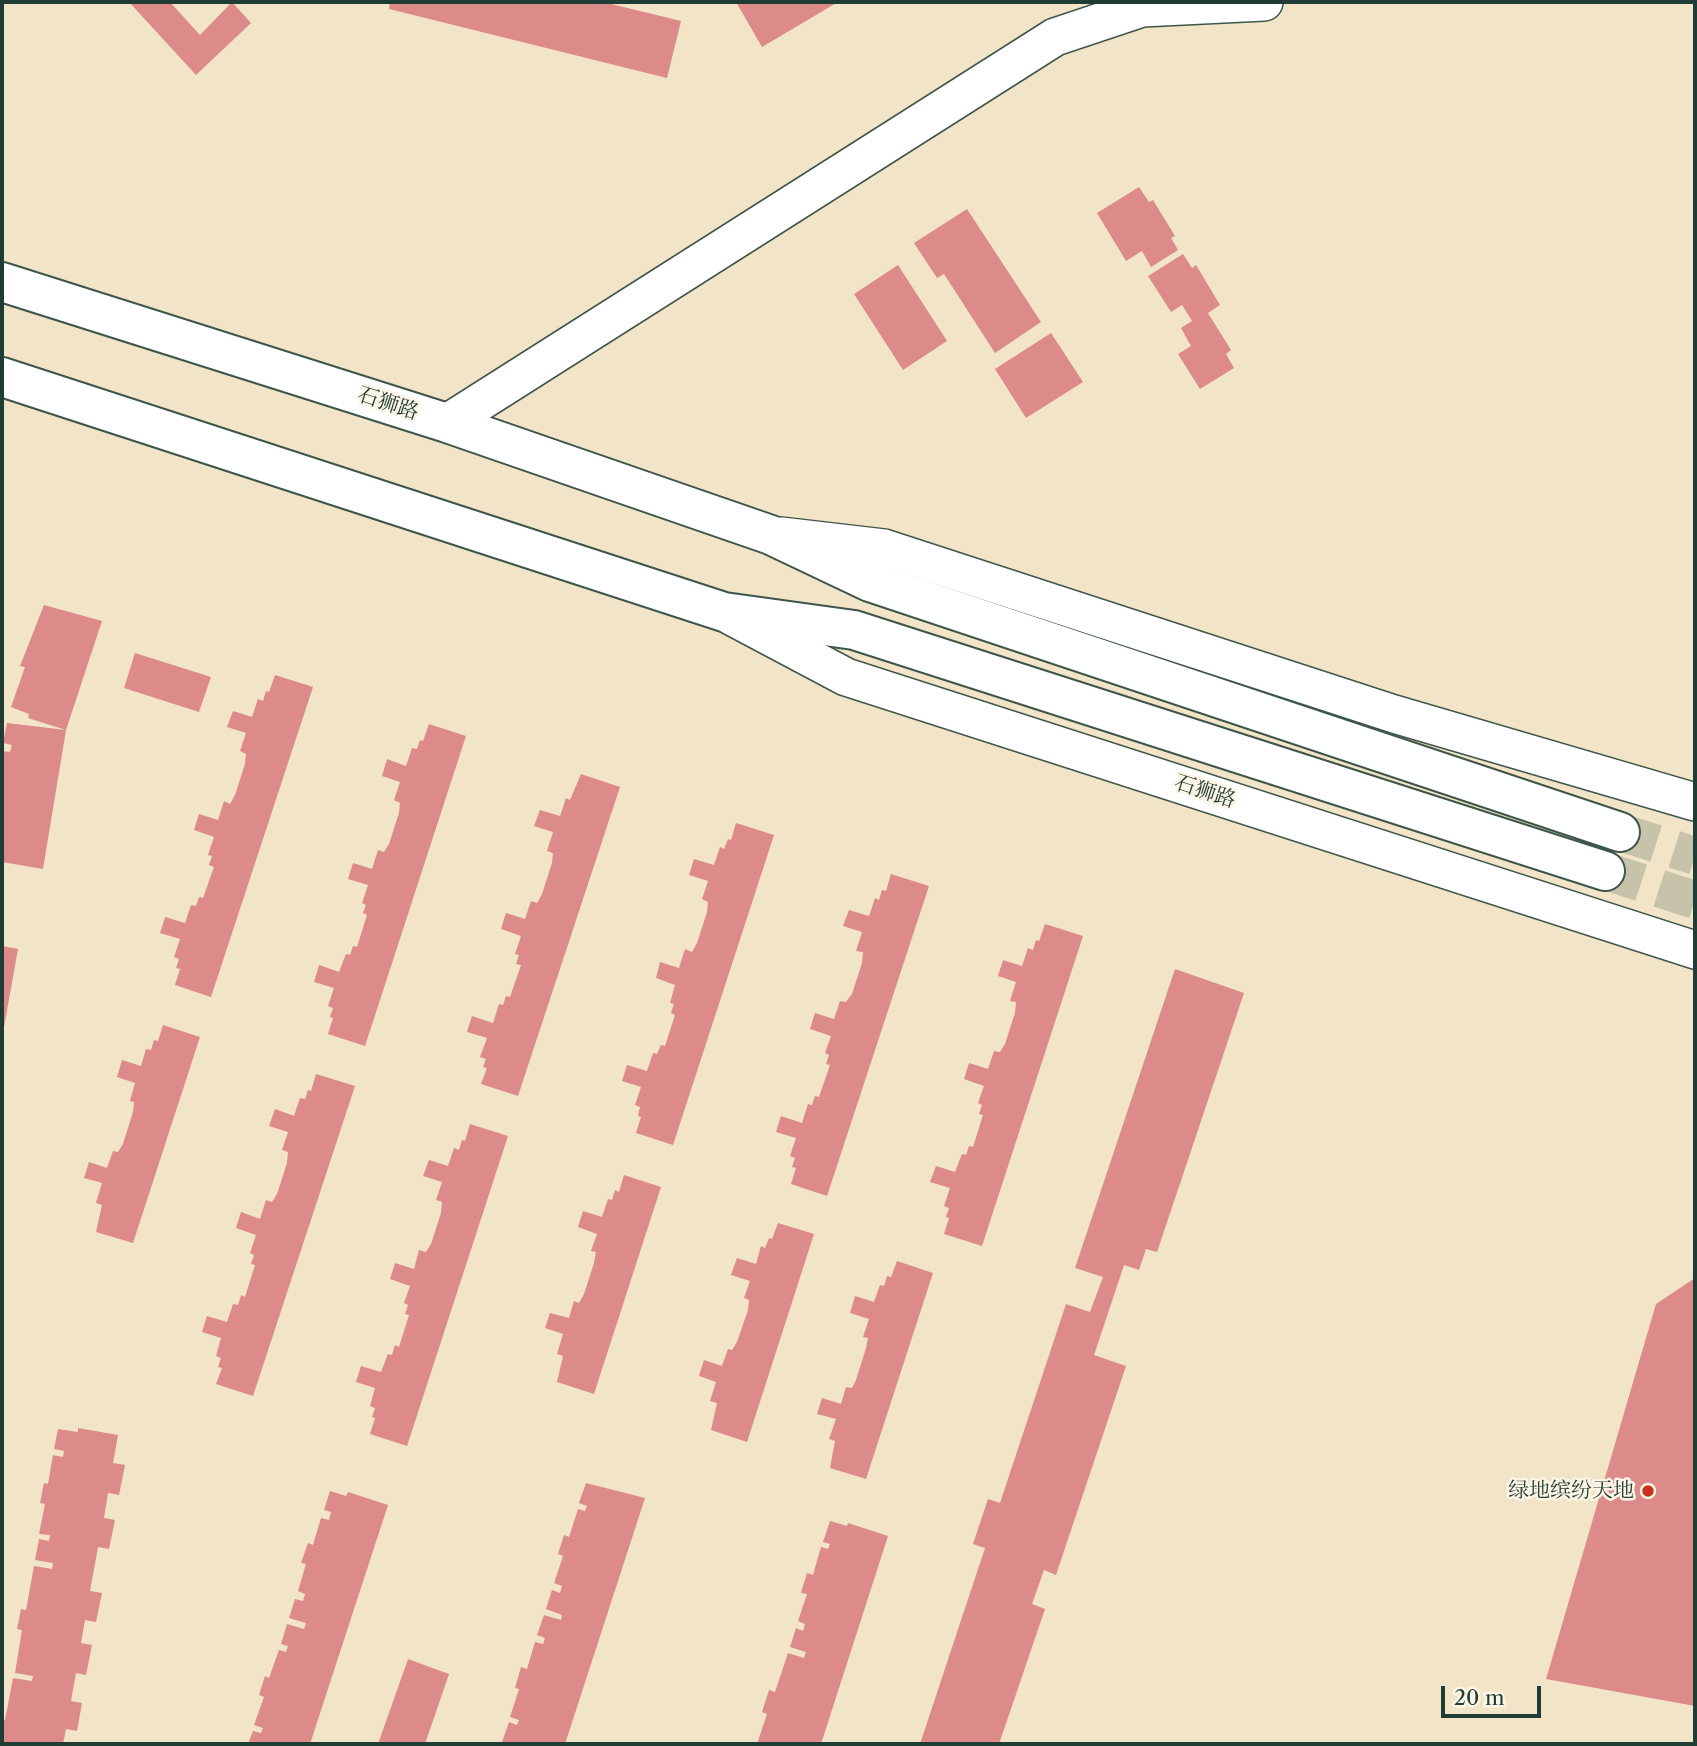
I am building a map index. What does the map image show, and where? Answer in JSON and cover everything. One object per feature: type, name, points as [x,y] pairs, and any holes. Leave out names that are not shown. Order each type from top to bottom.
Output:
[{"type":"main road","name":"石狮路","points":[[2,282],[447,423],[771,535],[870,582],[1620,832]]},
{"type":"main road","name":"石狮路","points":[[2,377],[724,612],[854,630],[1605,871]]},
{"type":"street","points":[[447,423],[1055,37],[1142,8],[1264,2]]},
{"type":"street","name":"石狮路","points":[[771,535],[884,548],[1394,713],[1695,802]]},
{"type":"street","name":"石狮路","points":[[724,612],[846,677],[1695,950]]},
{"type":"building","points":[[129,2],[170,2],[200,35],[232,2],[251,23],[196,75]]},
{"type":"building","points":[[390,2],[603,2],[681,21],[667,78],[389,9]]},
{"type":"building","points":[[736,2],[838,2],[762,47]]},
{"type":"building","points":[[1139,187],[1149,202],[1153,200],[1175,236],[1171,238],[1178,250],[1151,267],[1142,251],[1126,261],[1097,213]]},
{"type":"building","points":[[967,209],[1041,322],[995,353],[944,274],[937,278],[914,243]]},
{"type":"building","points":[[1183,254],[1192,268],[1196,265],[1220,305],[1208,313],[1231,350],[1226,354],[1234,368],[1200,389],[1178,354],[1191,346],[1181,328],[1192,321],[1182,305],[1171,312],[1148,276]]},
{"type":"building","points":[[898,265],[947,341],[903,370],[854,294]]},
{"type":"building","points":[[1051,333],[1083,382],[1026,418],[995,369]]},
{"type":"building","points":[[44,605],[102,621],[66,730],[28,718],[29,714],[11,707],[25,667],[20,666]]},
{"type":"building","points":[[135,653],[211,677],[199,712],[124,688]]},
{"type":"building","points":[[275,675],[313,687],[211,997],[175,985],[180,969],[176,968],[179,959],[174,957],[180,939],[160,933],[165,917],[185,923],[191,905],[196,906],[199,897],[203,898],[214,867],[209,865],[212,856],[208,855],[214,837],[194,830],[199,814],[218,820],[224,801],[230,804],[235,795],[245,764],[246,754],[240,751],[246,733],[227,727],[233,711],[252,717],[258,699],[263,701]]},
{"type":"building","points":[[7,723],[66,730],[43,869],[2,862],[2,751],[10,752],[12,745],[3,743]]},
{"type":"building","points":[[429,724],[466,736],[365,1046],[328,1034],[333,1008],[328,1006],[334,988],[314,982],[319,965],[339,972],[346,954],[350,955],[353,946],[357,947],[367,915],[363,913],[366,905],[362,903],[368,885],[348,879],[353,863],[372,869],[378,850],[384,852],[389,844],[399,813],[400,803],[394,800],[400,782],[382,776],[387,759],[406,766],[412,748],[417,749],[420,740],[423,741]]},
{"type":"building","points":[[581,774],[620,787],[518,1096],[481,1084],[487,1068],[483,1067],[486,1059],[480,1057],[487,1038],[467,1032],[472,1016],[493,1023],[499,1004],[503,1005],[506,996],[510,997],[521,965],[516,964],[519,955],[515,954],[521,936],[501,929],[506,913],[525,919],[531,901],[537,903],[542,894],[552,863],[553,853],[547,851],[553,832],[534,826],[540,810],[560,816],[566,798],[570,800]]},
{"type":"building","points":[[736,823],[774,835],[673,1145],[636,1133],[641,1117],[638,1116],[640,1107],[635,1105],[641,1087],[622,1081],[627,1065],[647,1071],[653,1053],[657,1054],[661,1045],[665,1046],[675,1015],[671,1013],[674,1004],[670,1003],[675,985],[656,978],[660,962],[679,968],[685,949],[692,952],[697,943],[707,912],[708,902],[702,899],[708,881],[689,875],[694,859],[714,865],[720,847],[724,849],[728,839],[731,840]]},
{"type":"building","points":[[891,874],[929,886],[827,1196],[791,1184],[796,1168],[792,1167],[795,1158],[790,1156],[796,1138],[776,1132],[781,1116],[802,1123],[808,1104],[812,1105],[815,1096],[819,1097],[830,1065],[826,1064],[829,1055],[825,1053],[831,1036],[810,1029],[815,1013],[834,1019],[840,1001],[846,1002],[852,994],[862,963],[863,952],[856,951],[862,932],[843,926],[849,910],[869,916],[875,898],[879,900],[882,890],[886,891]]},
{"type":"building","points":[[1045,924],[1083,936],[982,1246],[944,1234],[949,1208],[944,1206],[950,1188],[930,1182],[936,1166],[955,1172],[962,1154],[966,1155],[969,1146],[973,1147],[983,1115],[979,1114],[982,1105],[978,1103],[984,1086],[964,1079],[969,1063],[988,1069],[994,1051],[1000,1052],[1005,1044],[1015,1013],[1016,1002],[1010,1001],[1016,982],[998,976],[1003,960],[1022,966],[1028,948],[1033,950]]},
{"type":"building","points":[[2,946],[18,949],[3,1033],[2,1033]]},
{"type":"building","points":[[1175,969],[1244,993],[1157,1252],[1146,1249],[1139,1270],[1124,1265],[1094,1355],[1126,1366],[1056,1575],[1044,1570],[1032,1604],[1045,1609],[999,1744],[920,1744],[985,1548],[973,1544],[988,1499],[1000,1503],[1066,1304],[1090,1312],[1103,1277],[1075,1268]]},
{"type":"building","points":[[163,1025],[200,1037],[133,1243],[96,1232],[102,1205],[96,1203],[102,1183],[84,1178],[89,1162],[107,1168],[113,1151],[118,1152],[123,1144],[133,1112],[134,1102],[130,1101],[135,1083],[117,1077],[122,1060],[141,1066],[146,1049],[151,1050],[154,1040],[158,1041]]},
{"type":"building","points":[[316,1074],[355,1086],[253,1396],[216,1384],[222,1368],[218,1367],[221,1358],[216,1356],[221,1338],[202,1332],[207,1316],[227,1322],[233,1304],[238,1305],[241,1295],[245,1297],[255,1265],[251,1264],[254,1255],[250,1253],[256,1235],[236,1228],[241,1212],[260,1219],[266,1200],[272,1202],[277,1194],[287,1163],[288,1152],[282,1150],[288,1132],[269,1126],[275,1109],[294,1116],[300,1098],[305,1099],[308,1090],[311,1091]]},
{"type":"building","points":[[470,1124],[508,1136],[407,1446],[370,1434],[375,1418],[372,1417],[375,1408],[370,1406],[375,1388],[356,1382],[361,1366],[381,1372],[388,1354],[392,1355],[395,1345],[399,1347],[409,1315],[405,1314],[408,1305],[404,1303],[410,1286],[390,1279],[395,1263],[414,1269],[419,1250],[426,1252],[431,1244],[441,1213],[442,1202],[436,1200],[442,1182],[423,1176],[429,1160],[448,1166],[454,1148],[459,1150],[462,1140],[465,1141]]},
{"type":"building","points":[[624,1175],[661,1187],[594,1394],[557,1382],[563,1356],[557,1354],[563,1334],[545,1328],[550,1313],[569,1318],[574,1301],[579,1303],[584,1294],[594,1263],[596,1252],[591,1251],[597,1234],[578,1227],[583,1211],[602,1217],[608,1199],[612,1200],[615,1190],[619,1192]]},
{"type":"building","points":[[778,1223],[814,1234],[747,1442],[711,1430],[717,1403],[710,1401],[716,1382],[699,1376],[704,1360],[722,1366],[728,1349],[732,1350],[737,1342],[748,1310],[749,1300],[744,1298],[750,1281],[731,1275],[737,1258],[756,1264],[761,1246],[765,1248],[769,1238],[772,1239]]},
{"type":"building","points":[[897,1261],[933,1273],[866,1479],[830,1468],[835,1441],[829,1439],[836,1419],[817,1414],[822,1398],[841,1404],[846,1387],[852,1388],[856,1380],[866,1348],[868,1338],[863,1337],[869,1319],[850,1313],[855,1296],[874,1302],[880,1285],[884,1286],[887,1276],[891,1277]]},
{"type":"building","name":"绿地缤纷天地","points":[[1695,1278],[1695,1706],[1546,1679],[1656,1304]]},
{"type":"building","points":[[78,1428],[118,1435],[113,1463],[125,1465],[119,1495],[108,1493],[104,1518],[115,1520],[109,1549],[98,1547],[90,1591],[102,1593],[96,1622],[85,1620],[81,1643],[92,1645],[86,1675],[76,1673],[71,1701],[82,1703],[77,1731],[66,1729],[63,1744],[2,1744],[2,1720],[5,1720],[13,1678],[32,1681],[33,1676],[15,1673],[22,1630],[17,1629],[21,1609],[26,1610],[34,1566],[52,1569],[53,1563],[35,1560],[39,1539],[49,1541],[50,1535],[39,1534],[45,1504],[40,1503],[44,1483],[48,1484],[53,1455],[63,1457],[64,1451],[54,1449],[58,1429],[78,1432]]},
{"type":"building","points":[[586,1483],[645,1498],[565,1744],[502,1742],[509,1722],[517,1725],[519,1720],[510,1717],[519,1689],[515,1688],[521,1667],[527,1669],[535,1642],[543,1644],[545,1638],[537,1635],[544,1615],[561,1620],[562,1615],[546,1609],[552,1590],[560,1593],[562,1586],[554,1583],[563,1556],[558,1554],[564,1535],[569,1537],[578,1509],[585,1511],[587,1506],[579,1503]]},
{"type":"building","points":[[330,1491],[346,1496],[348,1492],[388,1505],[310,1744],[248,1744],[253,1731],[261,1733],[263,1728],[254,1725],[264,1697],[259,1695],[265,1676],[269,1678],[279,1650],[286,1652],[288,1646],[281,1644],[287,1624],[304,1629],[306,1623],[289,1618],[295,1599],[303,1601],[305,1594],[298,1591],[306,1564],[301,1563],[308,1543],[313,1545],[321,1518],[329,1520],[331,1512],[324,1510]]},
{"type":"building","points":[[830,1521],[847,1526],[848,1523],[888,1536],[821,1744],[757,1744],[767,1714],[762,1712],[769,1690],[775,1692],[788,1653],[804,1658],[806,1652],[790,1647],[796,1628],[803,1631],[805,1624],[798,1621],[807,1594],[801,1593],[807,1573],[813,1575],[821,1547],[828,1549],[830,1544],[823,1542]]},
{"type":"building","points":[[408,1659],[449,1674],[425,1744],[378,1744]]},
{"type":"tunnel","points":[[1620,832],[1695,856]]},
{"type":"tunnel","points":[[1605,871],[1695,900]]},
{"type":"place","name":"绿地缤纷天地","points":[[1648,1491]]}]
